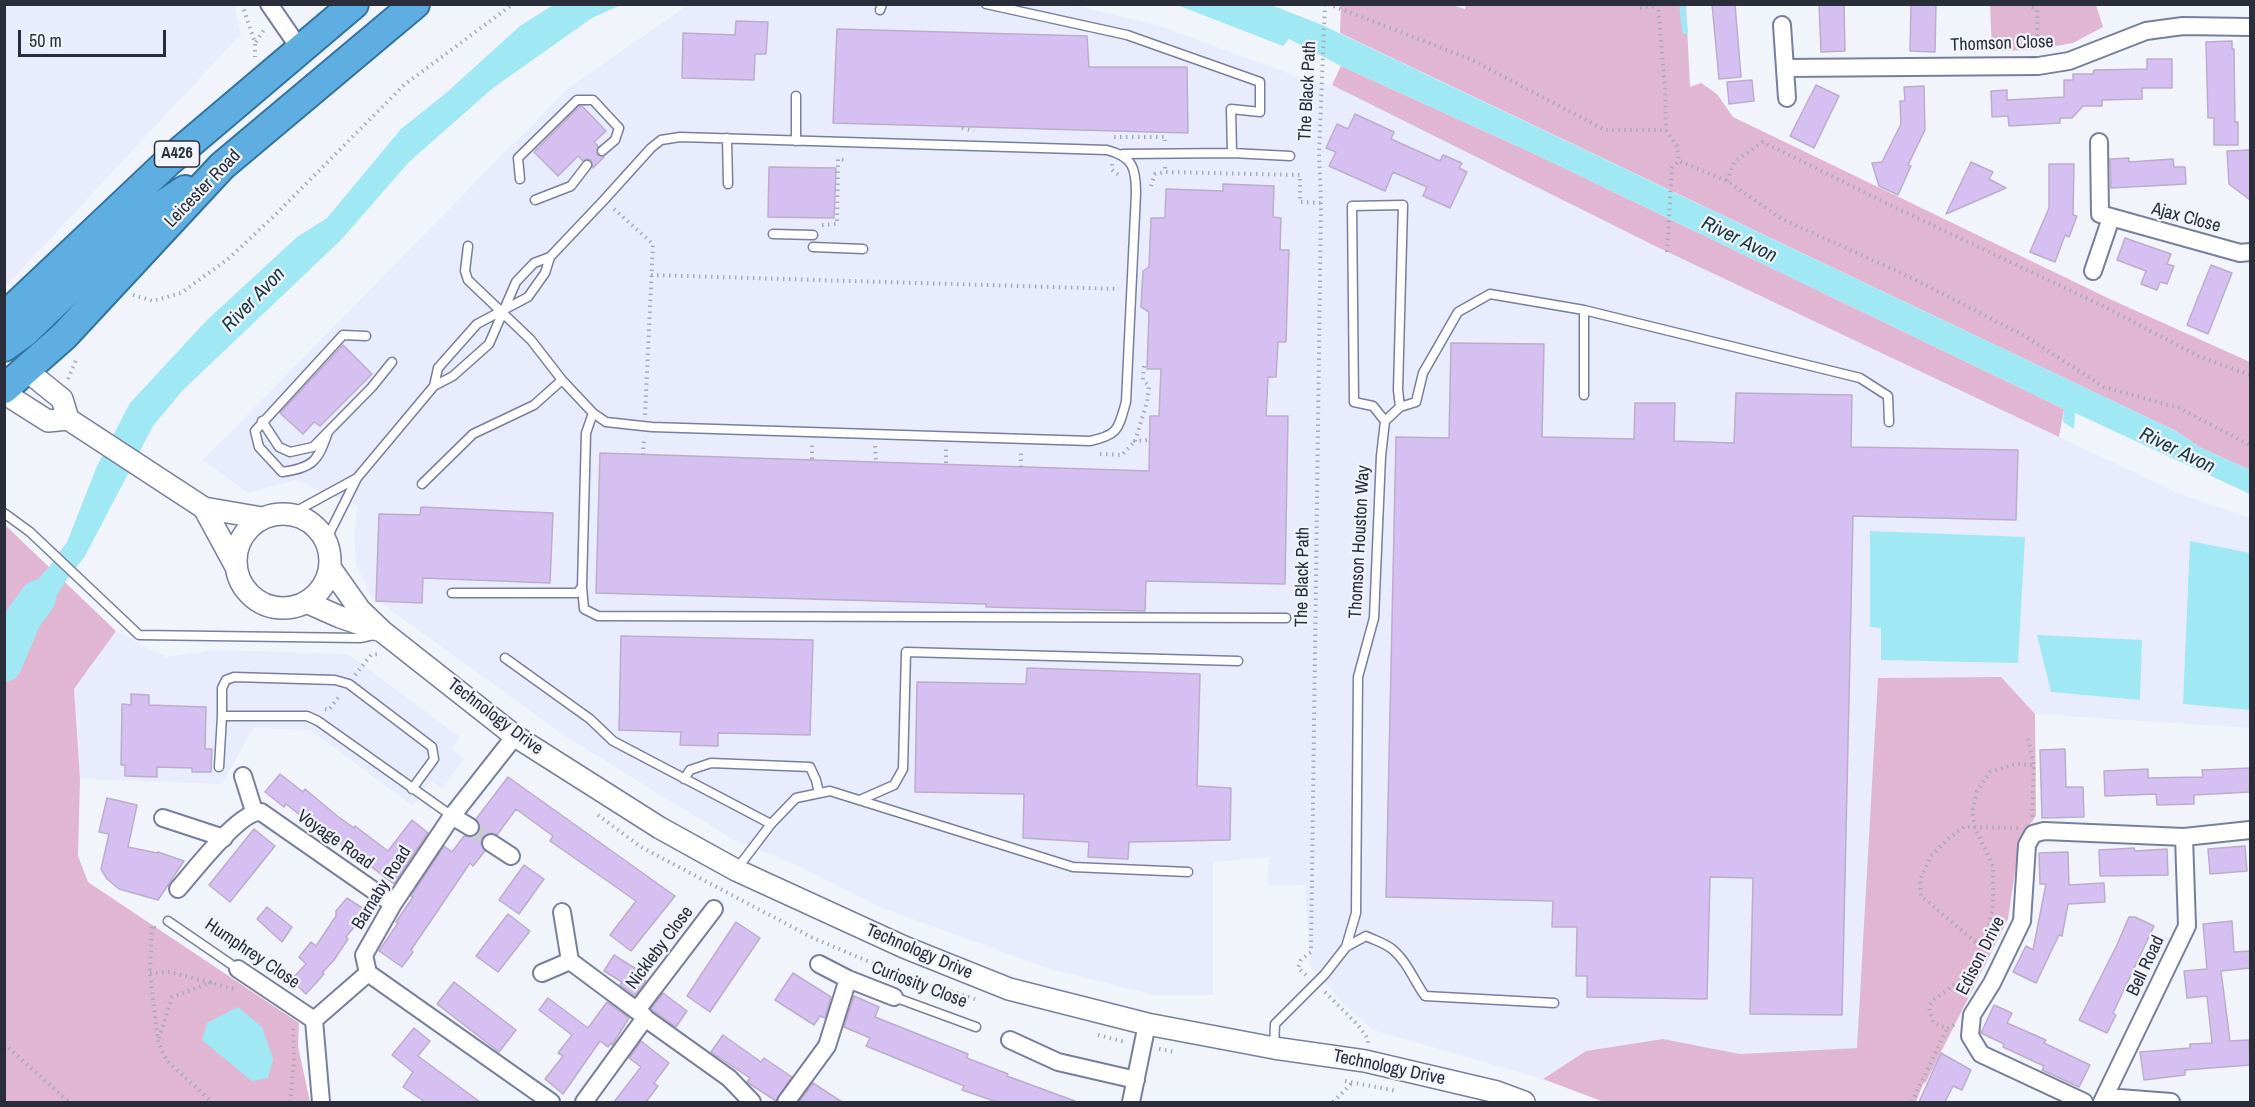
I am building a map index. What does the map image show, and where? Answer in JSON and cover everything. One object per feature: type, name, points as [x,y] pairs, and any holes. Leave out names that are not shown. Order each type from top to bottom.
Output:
[{"type":"highway","name":"A426","points":[[4,317],[170,160],[354,4]]},
{"type":"highway","name":"Leicester Road","points":[[4,391],[15,370],[64,336],[222,166],[414,4]]},
{"type":"highway","points":[[4,347],[25,332],[146,216],[222,166]]},
{"type":"street","points":[[268,4],[300,49]]},
{"type":"street","points":[[1782,25],[1787,98]]},
{"type":"street","name":"Thomson Close","points":[[1785,68],[2038,66],[2069,61],[2146,31],[2183,26],[2250,27]]},
{"type":"street","points":[[2093,271],[2111,218],[2100,214],[2099,142]]},
{"type":"street","name":"Ajax Close","points":[[2111,218],[2240,253],[2250,252]]},
{"type":"street","points":[[15,370],[62,399],[68,419],[204,508],[262,518]]},
{"type":"street","points":[[4,391],[48,421],[68,419]]},
{"type":"street","points":[[204,508],[235,565],[238,578],[245,590],[261,602],[279,608],[292,607],[306,602],[326,584],[331,569],[326,540],[317,528],[305,519],[291,514],[276,513],[250,526],[241,538],[236,551],[235,565]]},
{"type":"street","name":"Technology Drive","points":[[331,569],[360,610],[383,632],[515,736],[660,828],[736,870],[904,947],[1010,989],[1147,1024],[1274,1048],[1365,1060],[1497,1092],[1524,1102]]},
{"type":"street","name":"Technology Drive","points":[[306,602],[383,632]]},
{"type":"street","name":"Barnaby Road","points":[[368,973],[364,955],[393,904],[452,816],[515,736]]},
{"type":"street","points":[[178,889],[239,821],[254,811],[243,776]]},
{"type":"street","name":"Voyage Road","points":[[254,811],[261,812],[393,904]]},
{"type":"street","points":[[452,816],[470,827]]},
{"type":"street","points":[[163,818],[224,838]]},
{"type":"street","points":[[2030,829],[2184,837],[2250,831]]},
{"type":"street","name":"Edison Drive","points":[[2030,829],[2022,921],[1992,983],[1972,1015],[1970,1036],[1981,1054],[2084,1102]]},
{"type":"street","name":"Bell Road","points":[[2104,1100],[2187,926],[2184,837]]},
{"type":"street","points":[[491,843],[511,856]]},
{"type":"street","name":"Nickleby Close","points":[[584,1102],[641,1014],[714,909]]},
{"type":"street","points":[[562,912],[570,961],[729,1078],[752,1102]]},
{"type":"street","points":[[542,973],[570,961]]},
{"type":"street","name":"Curiosity Close","points":[[819,964],[848,979],[894,997]]},
{"type":"street","name":"Humphrey Close","points":[[238,969],[314,1020]]},
{"type":"street","points":[[321,1102],[314,1020],[368,973],[551,1102]]},
{"type":"street","name":"Curiosity Close","points":[[786,1102],[827,1046],[848,979]]},
{"type":"street","points":[[1131,1102],[1147,1024]]},
{"type":"street","points":[[1010,1040],[1058,1062],[1136,1080]]},
{"type":"street","points":[[2104,1100],[2171,1102]]},
{"type":"lane","points":[[986,4],[1126,35],[1260,82],[1260,112],[1231,110],[1232,153]]},
{"type":"lane","points":[[796,96],[796,141]]},
{"type":"lane","points":[[520,179],[518,158],[577,100],[593,100],[619,128],[615,140],[602,151]]},
{"type":"lane","points":[[326,540],[357,478],[434,386],[453,376],[489,344],[516,282],[534,263],[550,257],[661,140],[680,137],[727,138],[1113,151],[1123,154],[1232,153],[1290,156]]},
{"type":"lane","points":[[727,138],[728,184]]},
{"type":"lane","points":[[468,246],[465,271],[468,280],[531,340],[562,380],[593,413],[606,422],[645,426],[1090,441],[1108,437],[1119,426],[1126,402],[1137,193],[1136,170],[1123,154]]},
{"type":"lane","points":[[535,200],[571,186],[587,165]]},
{"type":"lane","points":[[1400,407],[1398,390],[1403,205],[1352,206],[1354,402],[1373,406],[1385,421],[1400,407],[1416,402],[1423,373],[1458,312],[1490,294],[1584,310],[1860,378],[1888,396],[1889,422]]},
{"type":"lane","points":[[773,234],[813,236]]},
{"type":"lane","points":[[813,247],[863,249]]},
{"type":"lane","points":[[434,386],[438,368],[477,324],[528,297],[545,273],[550,257]]},
{"type":"lane","points":[[1584,310],[1584,395]]},
{"type":"lane","points":[[328,432],[321,454],[303,469],[282,471],[259,447],[255,431],[343,335],[366,336]]},
{"type":"lane","points":[[262,421],[279,447],[290,452],[313,447],[372,387],[392,362]]},
{"type":"lane","points":[[422,484],[473,434],[534,405],[562,380]]},
{"type":"lane","points":[[593,413],[586,433],[582,587],[584,609],[598,616],[1286,618]]},
{"type":"lane","name":"Thomson Houston Way","points":[[1274,1048],[1275,1024],[1316,983],[1346,947],[1356,913],[1358,677],[1374,618],[1385,421]]},
{"type":"lane","points":[[291,514],[357,478]]},
{"type":"lane","points":[[4,513],[30,532],[139,635],[360,638],[383,632]]},
{"type":"lane","points":[[452,593],[577,593],[582,587]]},
{"type":"lane","points":[[860,800],[894,785],[903,769],[906,652],[1238,662]]},
{"type":"lane","points":[[505,658],[590,719],[613,741],[771,824]]},
{"type":"lane","points":[[219,767],[222,688],[226,680],[234,677],[335,680],[348,684],[432,747],[434,759],[412,789]]},
{"type":"lane","points":[[222,716],[307,716],[318,721],[452,816]]},
{"type":"lane","points":[[684,779],[690,770],[711,763],[810,766],[819,793]]},
{"type":"lane","points":[[736,870],[771,824],[796,798],[830,791],[1073,867],[1188,872]]},
{"type":"lane","name":"Humphrey Close","points":[[168,921],[238,969]]},
{"type":"lane","points":[[1346,947],[1366,936],[1392,948],[1405,962],[1412,978],[1425,996],[1554,1003]]},
{"type":"lane","name":"Curiosity Close","points":[[894,997],[976,1027]]},
{"type":"path","points":[[242,4],[255,43],[255,58]]},
{"type":"path","points":[[133,295],[153,301],[181,293],[228,259],[404,85],[513,4]]},
{"type":"path","points":[[1327,4],[1470,59],[1605,130],[1666,130]]},
{"type":"path","name":"The Black Path","points":[[1327,4],[1319,154],[1321,203],[1311,952],[1301,960],[1298,968],[1358,1025],[1368,1040],[1365,1060]]},
{"type":"path","points":[[2028,4],[2037,10],[2038,27]]},
{"type":"path","points":[[1640,8],[1658,5],[1666,130],[1677,146],[1679,161]]},
{"type":"path","points":[[1113,131],[1112,170],[1123,177]]},
{"type":"path","points":[[810,225],[837,225],[838,159],[844,160],[843,142]]},
{"type":"path","points":[[1727,181],[1734,162],[1763,142],[2103,306],[2198,356],[2250,375]]},
{"type":"path","points":[[1679,161],[1727,181],[1782,219],[1908,276],[2025,336],[2104,387],[2179,408],[2250,445]]},
{"type":"path","points":[[1666,252],[1672,168],[1679,161]]},
{"type":"path","points":[[604,200],[654,244],[643,454]]},
{"type":"path","points":[[651,275],[1132,289]]},
{"type":"path","points":[[1117,277],[1117,288]]},
{"type":"path","points":[[1148,402],[1136,441],[1150,440]]},
{"type":"path","points":[[946,447],[946,463]]},
{"type":"path","points":[[317,706],[329,710],[370,654],[389,654]]},
{"type":"path","points":[[1980,946],[1921,896],[1920,880],[1931,856],[1964,827],[2030,829],[2034,815],[2034,765],[2028,739]]},
{"type":"path","points":[[1947,1029],[1933,1022],[1929,1007],[1935,999],[1966,975],[1988,932],[1993,904],[1992,866],[1975,827],[1972,813],[1977,791],[1990,772],[2016,764],[2034,765]]},
{"type":"path","points":[[161,932],[152,926],[150,974],[158,1042],[167,1061],[212,1102]]},
{"type":"path","points":[[150,974],[170,972],[244,992]]},
{"type":"path","points":[[158,1042],[172,997],[212,982]]},
{"type":"path","points":[[290,1102],[294,1062],[293,1006]]},
{"type":"path","points":[[1912,1102],[1947,1029],[1972,1015]]},
{"type":"path","points":[[4,1044],[67,1101]]},
{"type":"path","points":[[1333,1102],[1339,1100],[1360,1077],[1365,1060]]},
{"type":"shaded area","points":[[5,4],[234,5],[241,34],[5,287]]},
{"type":"shaded area","points":[[1449,4],[1465,9],[1466,4],[1686,5],[1690,87],[1701,83],[1717,94],[1733,117],[2112,300],[2250,362],[2250,470],[2199,447],[2176,431],[1340,33],[1341,5]]},
{"type":"shaded area","points":[[688,5],[1072,5],[1157,25],[1301,78],[1332,85],[1655,246],[2059,437],[2178,493],[2250,518],[2250,728],[2035,714],[2001,677],[1878,678],[1858,1048],[1740,1054],[1663,1039],[1586,1051],[1543,1079],[1373,1030],[1342,1002],[1310,965],[1305,885],[1267,886],[1269,857],[1213,862],[1213,995],[1153,995],[1050,969],[882,908],[794,864],[734,840],[568,738],[371,596],[356,564],[354,535],[358,506],[295,480],[248,493],[203,460],[567,89]]},
{"type":"shaded area","points":[[1990,5],[2096,5],[2103,27],[2073,43],[2034,50],[1992,51]]},
{"type":"shaded area","points":[[1341,66],[1539,156],[2064,409],[2059,437],[1655,246],[1332,85]]},
{"type":"shaded area","points":[[4,524],[116,631],[74,689],[80,779],[78,856],[88,882],[299,1023],[298,1046],[310,1102],[5,1102]]},
{"type":"shaded area","points":[[116,631],[166,657],[214,650],[348,654],[460,737],[452,749],[464,759],[442,789],[431,780],[413,806],[310,730],[253,728],[222,784],[80,779],[74,689]]},
{"type":"shaded area","points":[[2001,677],[2035,714],[2036,816],[2020,838],[2008,919],[1923,1084],[1916,1102],[1604,1102],[1543,1079],[1586,1051],[1663,1039],[1740,1054],[1857,1048],[1878,678]]},
{"type":"water","points":[[553,5],[621,5],[592,18],[493,88],[409,162],[341,240],[183,390],[153,426],[85,556],[65,582],[25,649],[6,633],[21,598],[49,567],[67,542],[97,466],[130,403],[207,320],[297,237],[327,218],[401,129],[446,93],[520,26]]},
{"type":"water","points":[[1177,5],[1271,5],[1320,24],[2176,431],[2199,447],[2250,470],[2250,494],[2075,413],[2074,429],[2063,422],[2064,409],[1539,156],[1341,66],[1289,39],[1283,46]]},
{"type":"water","points":[[1870,531],[2025,537],[2018,663],[1881,660],[1881,628],[1870,627]]},
{"type":"water","points":[[2190,541],[2250,553],[2250,710],[2183,704]]},
{"type":"water","points":[[2037,635],[2142,640],[2140,700],[2051,692]]},
{"type":"water","points":[[238,1007],[262,1027],[273,1059],[268,1078],[252,1081],[202,1040],[207,1023]]},
{"type":"building","points":[[1712,4],[1735,4],[1741,77],[1719,79]]},
{"type":"building","points":[[1819,4],[1844,4],[1845,51],[1821,52]]},
{"type":"building","points":[[1911,4],[1936,4],[1935,52],[1910,51]]},
{"type":"building","points":[[736,21],[768,22],[766,54],[755,54],[754,80],[682,78],[683,33],[735,35]]},
{"type":"building","points":[[837,29],[1087,36],[1089,67],[1187,67],[1188,133],[833,123]]},
{"type":"building","points":[[2232,41],[2238,145],[2214,145],[2214,118],[2208,118],[2206,42]]},
{"type":"building","points":[[2147,59],[2172,59],[2172,88],[2142,88],[2142,99],[2102,100],[2102,106],[2083,106],[2072,118],[2060,118],[2060,123],[2009,126],[2008,116],[1992,117],[1991,91],[2007,90],[2007,100],[2064,97],[2064,80],[2073,80],[2073,74],[2093,74],[2094,70],[2147,69]]},
{"type":"building","points":[[1752,80],[1754,101],[1729,104],[1727,82]]},
{"type":"building","points":[[1816,85],[1839,96],[1814,148],[1790,136]]},
{"type":"building","points":[[1924,86],[1925,130],[1908,165],[1911,166],[1898,195],[1879,186],[1872,163],[1882,162],[1901,124],[1900,101],[1905,101],[1904,87]]},
{"type":"building","points":[[580,106],[606,131],[594,142],[598,146],[597,155],[604,157],[593,168],[591,160],[583,161],[578,156],[558,176],[534,152]]},
{"type":"building","points":[[1355,114],[1394,132],[1391,139],[1440,161],[1443,155],[1462,163],[1459,168],[1467,172],[1450,208],[1423,196],[1427,187],[1393,172],[1385,191],[1329,166],[1336,152],[1326,148],[1337,124],[1348,129]]},
{"type":"building","points":[[2250,150],[2250,200],[2229,184],[2227,151]]},
{"type":"building","points":[[2129,158],[2129,162],[2173,159],[2174,167],[2185,167],[2186,184],[2111,188],[2110,159]]},
{"type":"building","points":[[1971,162],[1993,172],[1989,179],[2006,188],[1946,214]]},
{"type":"building","points":[[2049,164],[2074,164],[2073,215],[2077,216],[2069,237],[2065,235],[2055,262],[2030,252],[2049,208]]},
{"type":"building","points":[[769,167],[836,168],[834,218],[768,217]]},
{"type":"building","points":[[1223,184],[1274,186],[1273,217],[1281,218],[1280,250],[1289,250],[1286,342],[1278,342],[1276,377],[1268,377],[1266,416],[1288,416],[1285,584],[1146,581],[1145,611],[596,593],[600,453],[1149,471],[1150,416],[1159,416],[1161,369],[1147,369],[1149,312],[1141,307],[1143,271],[1149,267],[1151,218],[1165,218],[1166,189],[1223,191]]},
{"type":"building","points":[[2125,238],[2171,254],[2167,264],[2174,266],[2167,284],[2160,282],[2157,290],[2141,284],[2146,271],[2117,260]]},
{"type":"building","points":[[2211,265],[2232,273],[2208,334],[2187,325]]},
{"type":"building","points":[[1451,343],[1544,344],[1542,437],[1634,439],[1635,403],[1675,403],[1674,441],[1734,443],[1736,393],[1852,395],[1851,447],[2018,450],[2016,520],[1853,516],[1842,1015],[1750,1014],[1753,878],[1710,877],[1707,999],[1587,997],[1587,976],[1576,976],[1577,927],[1552,927],[1553,901],[1386,897],[1396,437],[1449,438]]},
{"type":"building","points":[[343,345],[372,374],[320,426],[314,422],[303,434],[280,413]]},
{"type":"building","points":[[421,507],[553,513],[550,583],[423,578],[422,603],[376,601],[379,514],[420,515]]},
{"type":"building","points":[[621,636],[813,640],[810,735],[718,733],[718,746],[680,745],[681,732],[619,730]]},
{"type":"building","points":[[1027,668],[1200,674],[1197,786],[1231,788],[1230,840],[1129,842],[1128,859],[1088,857],[1089,842],[1023,838],[1024,794],[915,792],[917,682],[1026,684]]},
{"type":"building","points":[[131,694],[149,695],[149,705],[206,707],[205,749],[212,749],[211,772],[192,772],[192,768],[157,767],[157,777],[125,776],[125,765],[121,765],[122,704],[131,705]]},
{"type":"building","points":[[2065,749],[2066,787],[2083,787],[2084,817],[2042,818],[2040,750]]},
{"type":"building","points":[[2250,768],[2250,792],[2194,795],[2194,804],[2157,805],[2156,794],[2105,796],[2104,771],[2148,769],[2148,778],[2203,777],[2202,770]]},
{"type":"building","points":[[280,774],[303,792],[305,789],[336,815],[388,851],[412,820],[428,833],[394,884],[333,838],[331,840],[286,804],[284,807],[265,792]]},
{"type":"building","points":[[508,777],[675,896],[631,951],[610,935],[636,901],[550,841],[553,836],[516,809],[497,835],[491,833],[483,837],[481,843],[485,851],[473,866],[470,863],[402,967],[379,951],[444,846],[452,852],[464,836],[470,837],[479,833],[480,827],[476,819]]},
{"type":"building","points":[[107,798],[137,805],[128,847],[158,852],[184,861],[158,900],[119,889],[107,879],[101,869],[109,834],[99,832]]},
{"type":"building","points":[[254,829],[275,846],[230,902],[209,885]]},
{"type":"building","points":[[2245,846],[2247,871],[2210,874],[2208,849]]},
{"type":"building","points":[[2134,848],[2135,851],[2167,849],[2168,875],[2100,876],[2099,850]]},
{"type":"building","points":[[2068,852],[2069,885],[2104,883],[2105,902],[2068,904],[2062,936],[2059,935],[2036,983],[2013,972],[2026,946],[2033,950],[2046,884],[2040,884],[2039,853]]},
{"type":"building","points":[[524,865],[544,879],[519,914],[499,900]]},
{"type":"building","points":[[347,898],[367,911],[346,937],[348,939],[322,973],[324,974],[306,994],[291,980],[306,964],[299,957],[311,942],[316,946],[336,916],[336,911]]},
{"type":"building","points":[[267,907],[292,927],[282,942],[257,919]]},
{"type":"building","points":[[508,914],[530,931],[498,972],[476,956]]},
{"type":"building","points":[[2129,917],[2135,917],[2154,926],[2113,1013],[2116,1015],[2107,1033],[2079,1020]]},
{"type":"building","points":[[2232,921],[2234,952],[2250,951],[2250,968],[2221,971],[2230,1041],[2249,1040],[2250,1065],[2185,1070],[2185,1075],[2144,1080],[2140,1052],[2190,1048],[2190,1044],[2212,1043],[2207,996],[2187,998],[2184,971],[2207,969],[2203,924]]},
{"type":"building","points":[[736,922],[760,938],[710,1012],[687,996]]},
{"type":"building","points":[[614,955],[644,974],[642,978],[646,981],[635,996],[620,985],[622,982],[604,971]]},
{"type":"building","points":[[793,973],[831,997],[825,1018],[820,1016],[814,1025],[775,1000]]},
{"type":"building","points":[[454,982],[516,1030],[499,1052],[437,1004]]},
{"type":"building","points":[[663,993],[687,1011],[676,1027],[651,1009]]},
{"type":"building","points":[[854,996],[879,1007],[875,1017],[968,1054],[967,1058],[1008,1074],[1007,1076],[1075,1102],[997,1102],[962,1090],[964,1086],[866,1046],[870,1038],[844,1027]]},
{"type":"building","points":[[548,998],[588,1028],[607,1002],[629,1018],[612,1045],[611,1043],[608,1047],[600,1041],[563,1094],[545,1079],[563,1056],[558,1053],[572,1035],[539,1010]]},
{"type":"building","points":[[1994,1005],[2012,1013],[2007,1023],[2046,1040],[2044,1043],[2090,1065],[2079,1087],[2042,1070],[2044,1066],[2003,1047],[2004,1044],[1981,1033]]},
{"type":"building","points":[[414,1028],[430,1041],[418,1056],[480,1102],[425,1102],[403,1087],[413,1072],[392,1055]]},
{"type":"building","points":[[723,1035],[761,1062],[764,1058],[792,1077],[776,1101],[747,1082],[750,1078],[711,1052]]},
{"type":"building","points":[[641,1041],[669,1063],[654,1083],[658,1086],[646,1102],[614,1102],[641,1067],[629,1058]]},
{"type":"building","points":[[1941,1053],[1971,1070],[1962,1090],[1953,1086],[1945,1102],[1919,1102]]},
{"type":"building","points":[[813,1083],[842,1102],[799,1102]]},
{"type":"waterway","points":[[1682,4],[1685,31]]},
{"type":"waterway","name":"River Avon","points":[[4,664],[24,617],[38,598]]},
{"type":"tunnel","points":[[470,827],[491,843]]}]
